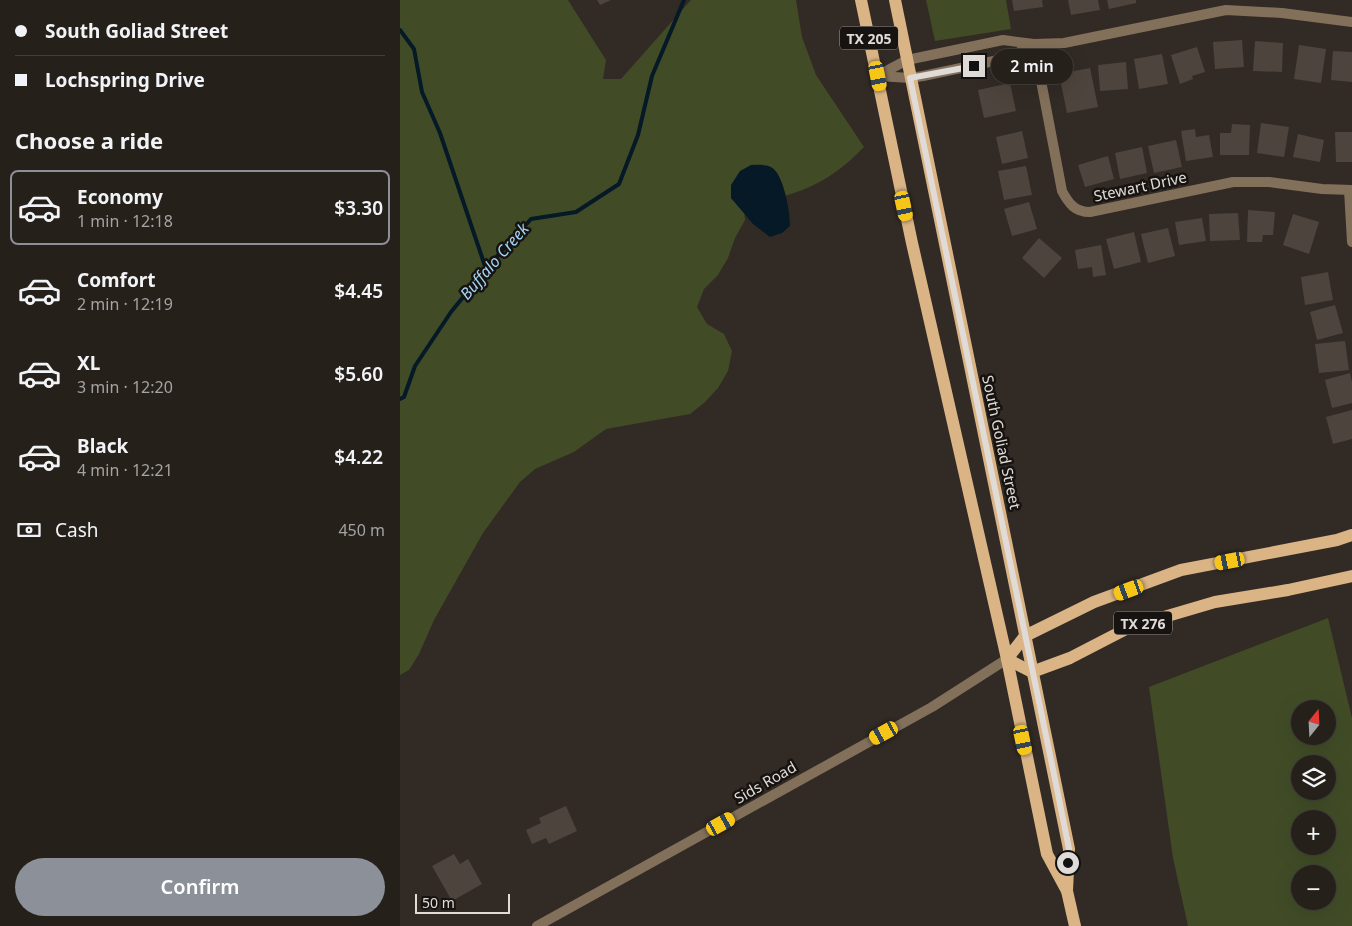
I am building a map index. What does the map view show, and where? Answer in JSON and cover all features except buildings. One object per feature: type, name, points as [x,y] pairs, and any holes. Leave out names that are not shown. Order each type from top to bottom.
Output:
[{"type":"main road","name":"South Goliad Street","points":[[861,0],[912,243],[1006,659],[1047,854],[1067,891],[1075,926]]},
{"type":"main road","name":"South Goliad Street","points":[[894,0],[1069,849],[1067,891]]},
{"type":"main road","name":"TX 276","points":[[1006,659],[1025,636],[1094,602],[1181,570],[1337,540],[1352,535]]},
{"type":"main road","name":"TX 276","points":[[1032,672],[1070,658],[1130,627],[1215,602],[1288,590],[1352,576]]},
{"type":"main road","points":[[1006,659],[1032,672]]},
{"type":"street","points":[[878,76],[907,60],[1003,40],[1034,44],[1064,43],[1226,10],[1282,13],[1352,22]]},
{"type":"street","points":[[878,76],[910,78],[1008,58],[1034,44]]},
{"type":"street","name":"Stewart Drive","points":[[1034,44],[1062,191],[1069,204],[1080,212],[1090,212],[1233,182],[1269,182],[1322,189],[1350,190]]},
{"type":"street","points":[[1350,190],[1352,242]]},
{"type":"street","name":"Sids Road","points":[[537,926],[932,707],[1006,659]]},
{"type":"green space","points":[[400,0],[568,0],[606,60],[603,79],[621,79],[691,0],[796,0],[802,37],[816,75],[864,147],[837,171],[808,188],[785,196],[777,173],[731,198],[744,210],[745,220],[735,238],[728,258],[718,275],[704,289],[697,307],[707,324],[724,334],[732,351],[728,371],[718,388],[690,414],[606,429],[574,452],[535,469],[520,482],[483,533],[434,620],[419,654],[409,670],[400,675]]},
{"type":"green space","points":[[926,0],[1006,0],[1011,29],[935,41]]},
{"type":"green space","points":[[1328,618],[1352,718],[1352,926],[1188,926],[1173,858],[1149,687]]},
{"type":"water","points":[[751,165],[771,167],[776,171],[783,185],[790,226],[782,233],[770,237],[753,224],[731,198],[731,185],[740,171]]},
{"type":"waterway","name":"Buffalo Creek","points":[[400,399],[404,397],[415,366],[451,312],[490,264],[531,219],[576,212],[619,184],[638,135],[652,76],[684,0]]},
{"type":"waterway","points":[[400,30],[414,49],[422,92],[440,133],[486,269]]},
{"type":"route","points":[[974,66],[910,78],[1056,784],[1069,849],[1068,863]]}]
